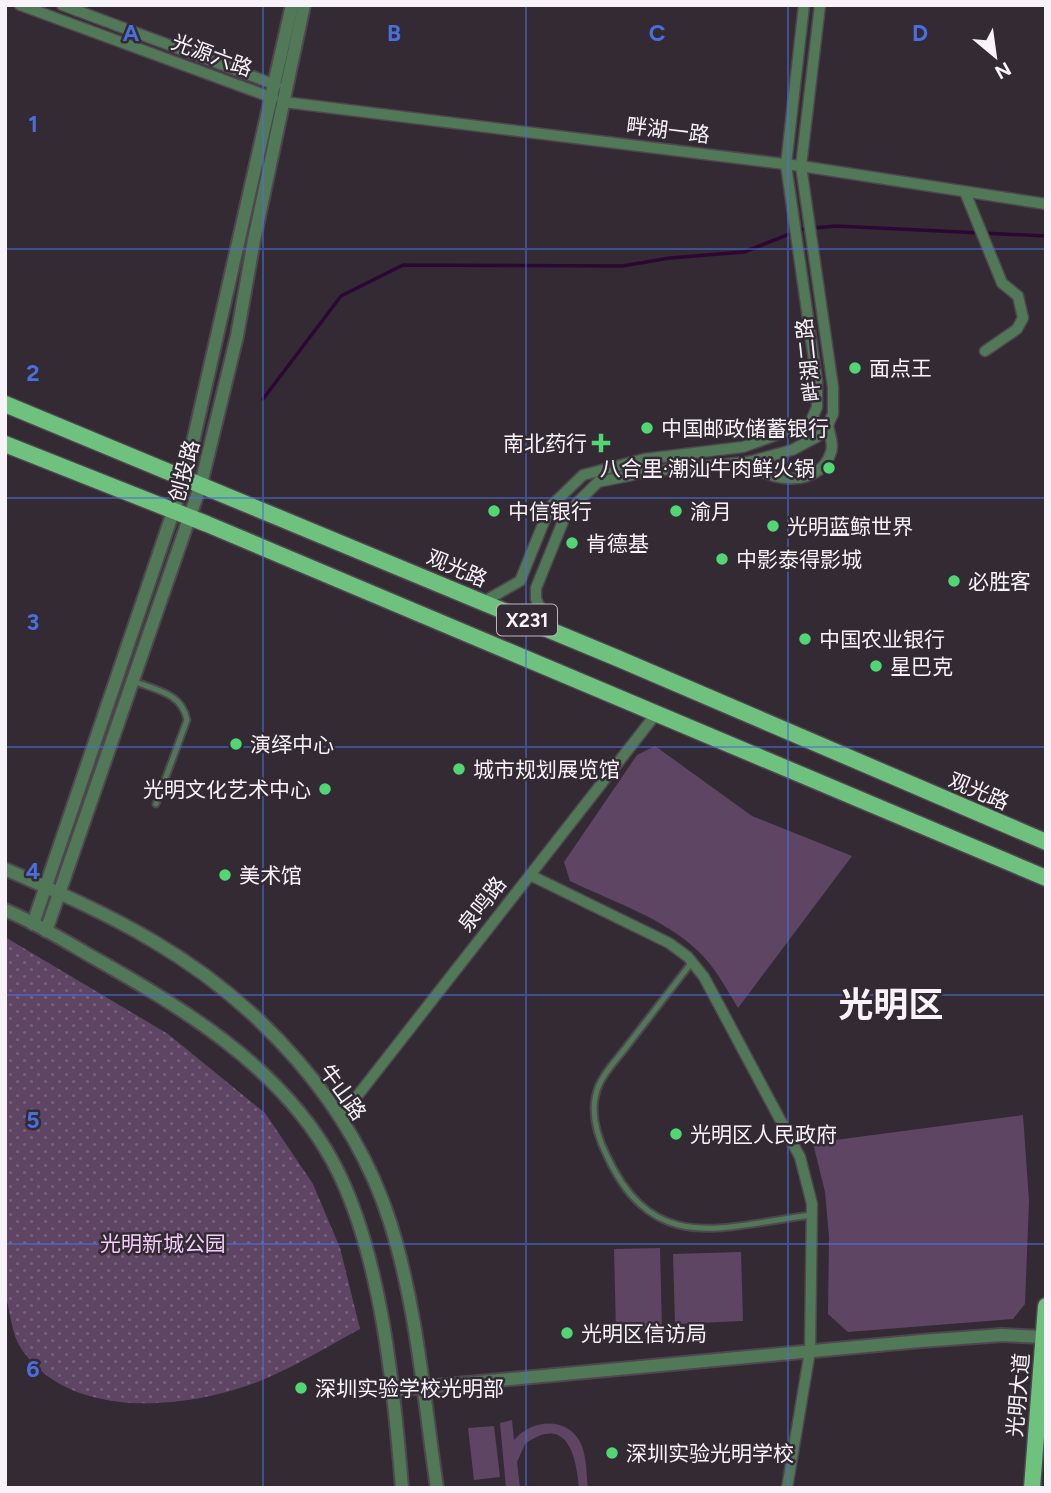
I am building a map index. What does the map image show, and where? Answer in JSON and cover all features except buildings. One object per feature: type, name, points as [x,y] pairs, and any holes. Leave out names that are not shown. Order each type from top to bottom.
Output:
[{"type":"main road","name":"观光路","points":[[5,404],[550,630],[1046,842]]},
{"type":"main road","name":"X231","points":[[5,444],[191,518],[1046,878]]},
{"type":"main road","name":"光明大道","points":[[1032,1488],[1046,1306]]},
{"type":"street","name":"光源六路","points":[[20,5],[278,100]]},
{"type":"street","name":"光源六路","points":[[62,5],[276,85]]},
{"type":"street","name":"创投路","points":[[46,931],[201,484],[237,336],[278,100],[276,85],[292,5]]},
{"type":"street","name":"创投路","points":[[33,924],[185,477],[304,5]]},
{"type":"street","name":"畔湖二路","points":[[482,602],[520,581],[550,507],[583,475],[645,459],[743,447],[810,423],[817,407],[817,394],[810,323],[786,165],[804,5]]},
{"type":"street","name":"畔湖二路","points":[[550,630],[536,599],[536,588],[566,514],[598,482],[652,471],[748,462],[792,450],[824,433],[833,414],[833,387],[801,166],[820,5]]},
{"type":"street","name":"畔湖一路","points":[[278,100],[801,166],[1046,204]]},
{"type":"street","points":[[965,192],[1002,284],[1018,296],[1023,318],[1017,329],[985,351]]},
{"type":"street","points":[[748,462],[760,474],[800,480],[824,466],[832,450],[828,425]]},
{"type":"street","name":"泉鸣路","points":[[340,1118],[656,714]]},
{"type":"street","name":"牛山路","points":[[5,869],[60,893],[152,940],[212,980],[288,1051],[340,1118],[375,1181],[390,1223],[422,1386],[437,1488]]},
{"type":"street","points":[[530,875],[669,943],[692,962],[704,977],[800,1157],[808,1181],[812,1215],[810,1351],[787,1488]]},
{"type":"street","points":[[5,909],[195,1017],[281,1093],[307,1122],[333,1163],[362,1238],[376,1293],[392,1390],[402,1488]]},
{"type":"street","points":[[392,1390],[1002,1335],[1044,1337]]},
{"type":"lane","points":[[133,681],[176,697],[185,707],[187,720],[156,804]]},
{"type":"lane","points":[[692,962],[600,1082],[594,1112],[605,1153],[626,1190],[642,1207],[660,1220],[685,1229],[812,1215]]},
{"type":"green space","points":[[655,746],[752,816],[852,856],[738,1008],[710,964],[684,939],[637,911],[570,881],[564,862],[637,755]]},
{"type":"green space","name":"光明新城公园","points":[[5,937],[168,1034],[265,1113],[313,1184],[340,1248],[360,1329],[260,1381],[200,1398],[167,1402],[133,1403],[101,1399],[70,1389],[44,1373],[22,1350],[13,1330],[5,1294]]},
{"type":"green space","points":[[1023,1115],[1029,1201],[1025,1304],[1013,1319],[848,1332],[828,1314],[829,1237],[825,1192],[813,1143]]},
{"type":"green space","points":[[660,1248],[662,1329],[616,1331],[614,1249]]},
{"type":"green space","points":[[741,1252],[743,1321],[675,1324],[673,1254]]},
{"type":"green space","points":[[512,1420],[514,1440],[528,1428],[537,1425],[556,1424],[573,1432],[584,1451],[588,1488],[579,1488],[575,1463],[567,1442],[560,1436],[551,1434],[539,1436],[525,1444],[517,1462],[520,1488],[506,1488],[500,1423]]},
{"type":"green space","points":[[494,1426],[500,1477],[474,1480],[468,1428]]},
{"type":"waterway","points":[[263,399],[341,296],[403,265],[622,266],[670,258],[744,252],[802,229],[836,226],[1046,236]]},
{"type":"place","name":"面点王","points":[[855,368]]},
{"type":"place","name":"中国邮政储蓄银行","points":[[647,428]]},
{"type":"place","name":"南北药行","points":[[601,443]]},
{"type":"place","name":"八合里·潮汕牛肉鲜火锅","points":[[829,468]]},
{"type":"place","name":"中信银行","points":[[494,511]]},
{"type":"place","name":"渝月","points":[[676,511]]},
{"type":"place","name":"光明蓝鲸世界","points":[[773,526]]},
{"type":"place","name":"肯德基","points":[[572,543]]},
{"type":"place","name":"中影泰得影城","points":[[722,559]]},
{"type":"place","name":"必胜客","points":[[954,581]]},
{"type":"place","name":"中国农业银行","points":[[805,639]]},
{"type":"place","name":"星巴克","points":[[876,666]]},
{"type":"place","name":"演绎中心","points":[[236,744]]},
{"type":"place","name":"城市规划展览馆","points":[[459,769]]},
{"type":"place","name":"光明文化艺术中心","points":[[325,789]]},
{"type":"place","name":"美术馆","points":[[225,875]]},
{"type":"place","name":"光明区人民政府","points":[[676,1134]]},
{"type":"place","name":"光明区信访局","points":[[567,1333]]},
{"type":"place","name":"深圳实验学校光明部","points":[[301,1388]]},
{"type":"place","name":"深圳实验光明学校","points":[[612,1453]]},
{"type":"district","name":"光明区","points":[[891,1005]]}]
